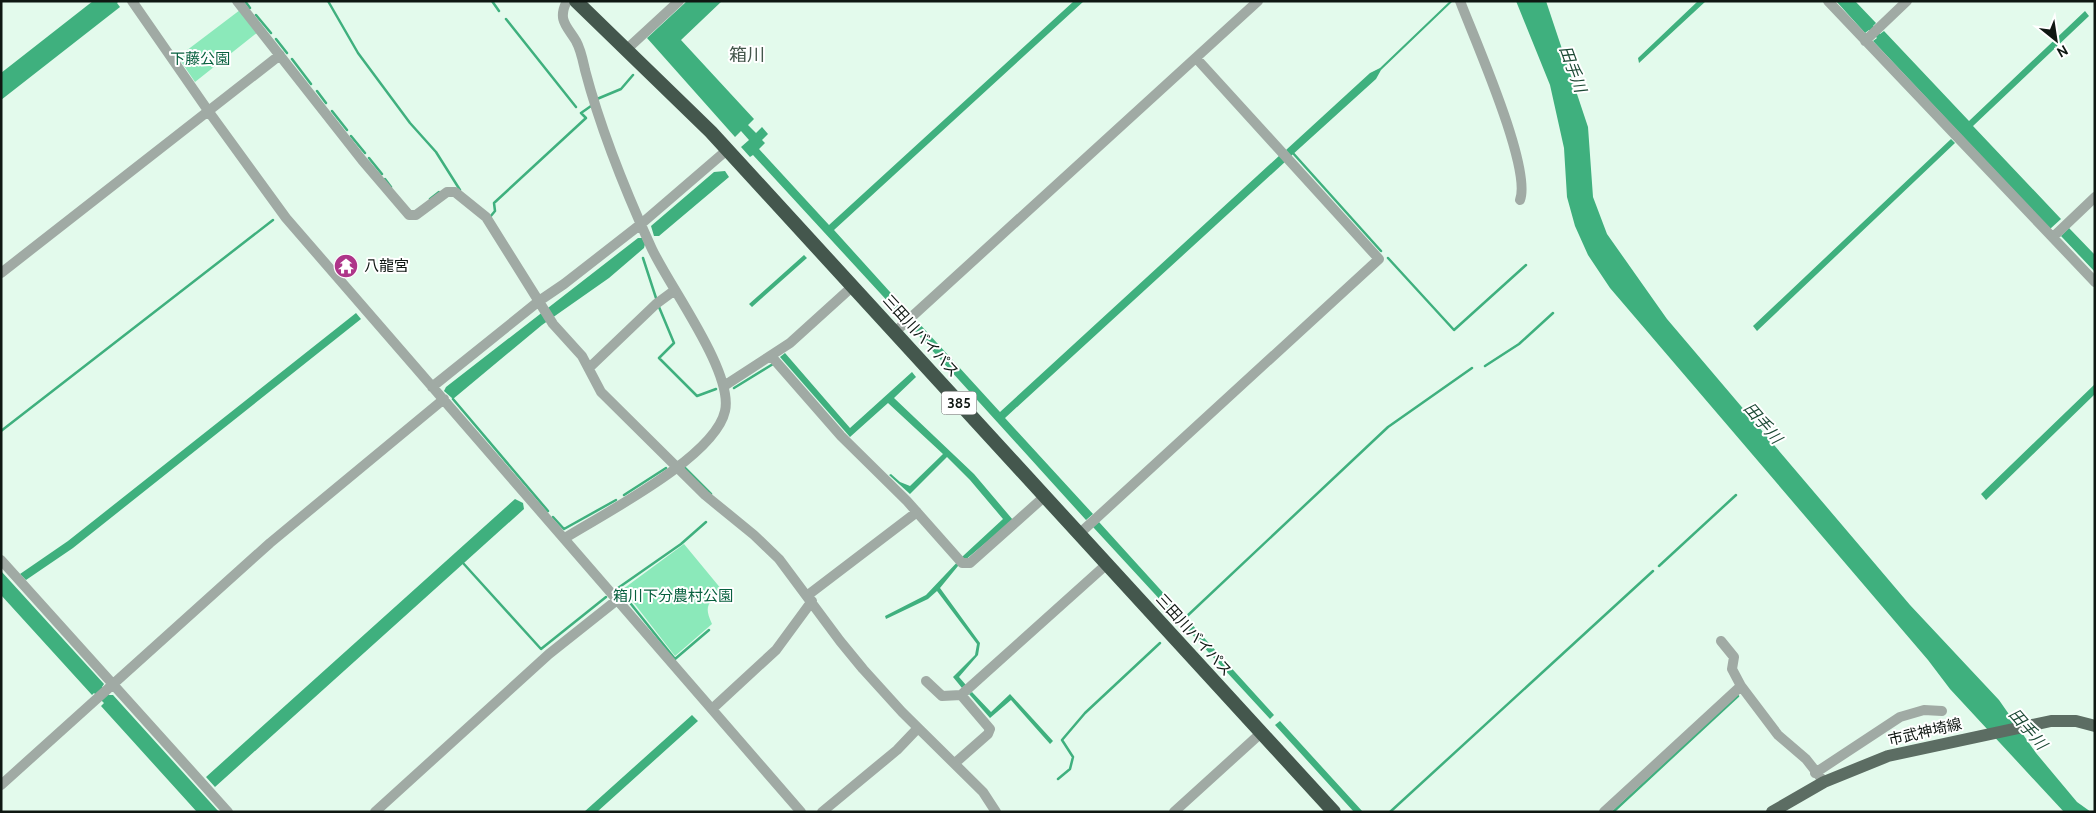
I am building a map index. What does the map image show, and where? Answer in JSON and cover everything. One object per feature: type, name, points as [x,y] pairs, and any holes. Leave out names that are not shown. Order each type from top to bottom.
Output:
[{"type":"highway","name":"三田川バイパス","points":[[576,1],[727,150],[1334,812]]},
{"type":"main road","name":"市武神埼線","points":[[1772,812],[1819,778],[1888,756],[2051,721],[2076,721],[2095,726]]},
{"type":"street","points":[[132,1],[286,218],[801,812]]},
{"type":"street","points":[[237,1],[362,160],[409,215],[416,215],[447,192],[455,192],[486,217],[551,322],[582,356],[600,392],[704,495],[754,535],[779,558],[811,596],[840,642],[918,728],[957,761],[983,792],[996,812]]},
{"type":"street","points":[[565,538],[678,468],[706,441],[719,425],[725,411],[724,386],[704,342],[661,268],[641,224],[593,101],[580,49],[564,25],[562,17],[567,1]]},
{"type":"street","points":[[627,50],[679,1]]},
{"type":"street","points":[[895,332],[1258,1]]},
{"type":"street","points":[[1460,1],[1508,129],[1520,175],[1522,193],[1520,200]]},
{"type":"street","points":[[1828,1],[1871,35],[2052,237],[2095,282]]},
{"type":"street","points":[[1871,35],[1907,1]]},
{"type":"street","points":[[1,273],[280,55]]},
{"type":"street","points":[[1079,534],[1379,259],[1196,58]]},
{"type":"street","points":[[432,387],[641,224],[727,150]]},
{"type":"street","points":[[2052,237],[2095,197]]},
{"type":"street","points":[[724,386],[790,343],[852,286]]},
{"type":"street","points":[[589,368],[656,304],[675,290]]},
{"type":"street","points":[[771,356],[841,436],[918,512],[961,561],[970,563],[1044,497]]},
{"type":"street","points":[[1,785],[270,543],[444,399]]},
{"type":"street","points":[[712,709],[776,650],[811,596],[918,512]]},
{"type":"street","points":[[1,560],[110,687],[228,812]]},
{"type":"street","points":[[926,681],[942,696],[961,695],[1107,564]]},
{"type":"street","points":[[375,812],[549,654],[617,600]]},
{"type":"street","points":[[1721,641],[1734,657],[1732,669],[1741,686],[1778,735],[1806,759],[1819,778],[1900,717],[1924,710],[1942,712]]},
{"type":"street","points":[[1604,812],[1741,686]]},
{"type":"street","points":[[957,761],[988,734],[990,729],[961,695]]},
{"type":"street","points":[[822,812],[897,750],[918,728]]},
{"type":"street","points":[[1174,812],[1261,733]]},
{"type":"green space","name":"下藤公園","points":[[240,10],[258,32],[195,82],[178,57]]},
{"type":"green space","name":"箱川下分農村公園","points":[[684,544],[722,590],[708,608],[712,624],[675,656],[623,589]]},
{"type":"shaded area","points":[[93,1],[119,1],[117,3],[120,7],[1,100],[1,73]]},
{"type":"shaded area","points":[[687,1],[722,1],[681,40],[754,119],[748,125],[756,133],[762,127],[768,134],[762,140],[765,143],[759,149],[829,225],[1074,1],[1084,1],[834,230],[909,313],[903,318],[753,155],[750,157],[741,147],[749,140],[741,131],[735,137],[647,38]]},
{"type":"shaded area","points":[[1450,1],[1453,1],[1381,70],[1376,79],[1291,156],[1286,150],[1370,73],[1380,68]]},
{"type":"shaded area","points":[[1516,1],[1546,1],[1588,127],[1593,197],[1607,234],[1667,319],[1910,605],[1999,700],[2036,753],[2077,802],[2091,812],[2064,812],[1950,689],[1928,660],[1610,288],[1588,255],[1575,226],[1567,197],[1564,148],[1550,85]]},
{"type":"shaded area","points":[[1698,1],[1706,1],[1639,63],[1638,58]]},
{"type":"shaded area","points":[[1836,1],[1855,1],[1876,23],[1873,26],[1880,34],[1884,31],[1969,121],[2085,11],[2089,16],[1973,126],[2061,219],[2050,229],[1873,41],[1877,38],[1869,30],[1865,33]]},
{"type":"shaded area","points":[[1951,139],[1955,143],[1757,331],[1753,326]]},
{"type":"shaded area","points":[[1280,155],[1286,161],[1005,418],[1093,514],[1086,520],[910,326],[916,320],[1000,412]]},
{"type":"shaded area","points":[[725,171],[729,177],[659,236],[654,236],[651,226],[714,172]]},
{"type":"shaded area","points":[[2069,228],[2095,255],[2095,272],[2061,236]]},
{"type":"shaded area","points":[[638,238],[642,238],[645,244],[644,248],[609,278],[542,325],[453,399],[444,391],[446,387]]},
{"type":"shaded area","points":[[804,255],[807,258],[752,307],[749,304]]},
{"type":"shaded area","points":[[356,313],[361,319],[73,548],[26,580],[20,574],[68,541]]},
{"type":"shaded area","points":[[785,353],[850,428],[912,372],[916,377],[894,398],[974,474],[1013,520],[958,566],[940,588],[980,643],[978,655],[959,677],[966,685],[962,688],[953,677],[975,655],[977,644],[937,591],[928,599],[886,619],[885,616],[926,595],[963,556],[1003,519],[970,480],[947,457],[910,494],[889,475],[891,474],[900,482],[910,486],[943,454],[888,403],[850,437],[780,357]]},
{"type":"shaded area","points":[[2095,384],[2095,394],[1986,500],[1981,494]]},
{"type":"shaded area","points":[[515,499],[523,503],[524,509],[215,787],[206,777]]},
{"type":"shaded area","points":[[1099,522],[1274,715],[1270,719],[1093,527]]},
{"type":"shaded area","points":[[1,571],[104,684],[102,687],[109,695],[113,695],[219,812],[197,812],[101,706],[104,703],[94,693],[92,695],[1,595]]},
{"type":"shaded area","points":[[972,692],[991,712],[1010,694],[1053,741],[1050,744],[1011,700],[990,718],[969,694]]},
{"type":"shaded area","points":[[692,715],[698,721],[597,812],[584,812]]},
{"type":"shaded area","points":[[1280,721],[1363,812],[1354,812],[1275,725]]},
{"type":"waterway","points":[[245,1],[250,8]]},
{"type":"waterway","points":[[328,1],[358,53],[410,123],[436,152],[460,190]]},
{"type":"waterway","points":[[492,1],[499,11]]},
{"type":"waterway","points":[[256,15],[271,33]]},
{"type":"waterway","points":[[506,19],[576,107]]},
{"type":"waterway","points":[[276,39],[287,53]]},
{"type":"waterway","points":[[292,59],[311,84]]},
{"type":"waterway","points":[[597,99],[621,89],[633,75]]},
{"type":"waterway","points":[[317,91],[326,103]]},
{"type":"waterway","points":[[490,217],[495,211],[494,203],[586,118],[581,113],[591,106]]},
{"type":"waterway","points":[[332,111],[347,130]]},
{"type":"waterway","points":[[351,136],[365,153]]},
{"type":"waterway","points":[[1292,152],[1381,251]]},
{"type":"waterway","points":[[369,158],[382,174]]},
{"type":"waterway","points":[[385,179],[391,187]]},
{"type":"waterway","points":[[430,199],[439,192]]},
{"type":"waterway","points":[[1,431],[273,220]]},
{"type":"waterway","points":[[643,258],[656,298]]},
{"type":"waterway","points":[[1388,258],[1454,330],[1526,265]]},
{"type":"waterway","points":[[659,307],[674,343],[659,358],[697,396],[716,389]]},
{"type":"waterway","points":[[1485,366],[1519,344],[1553,313]]},
{"type":"waterway","points":[[734,388],[773,364]]},
{"type":"waterway","points":[[1185,618],[1388,427],[1472,368]]},
{"type":"waterway","points":[[453,399],[548,511]]},
{"type":"waterway","points":[[624,495],[666,468]]},
{"type":"waterway","points":[[685,468],[711,494]]},
{"type":"waterway","points":[[1659,566],[1736,495]]},
{"type":"waterway","points":[[553,517],[564,529],[616,500]]},
{"type":"waterway","points":[[623,594],[618,588],[681,544],[706,522]]},
{"type":"waterway","points":[[463,563],[541,649],[606,597]]},
{"type":"waterway","points":[[1390,812],[1653,571]]},
{"type":"waterway","points":[[631,604],[675,659],[709,630]]},
{"type":"waterway","points":[[1058,779],[1070,769],[1073,757],[1062,740],[1085,713],[1160,643]]},
{"type":"waterway","points":[[1613,812],[1738,696]]},
{"type":"place","name":"八龍宮","points":[[346,266]]},
{"type":"district","name":"箱川","points":[[747,55]]},
{"type":"water label","name":"田手川","points":[[1573,69]]},
{"type":"water label","name":"田手川","points":[[1763,423]]},
{"type":"water label","name":"田手川","points":[[2028,729]]}]
